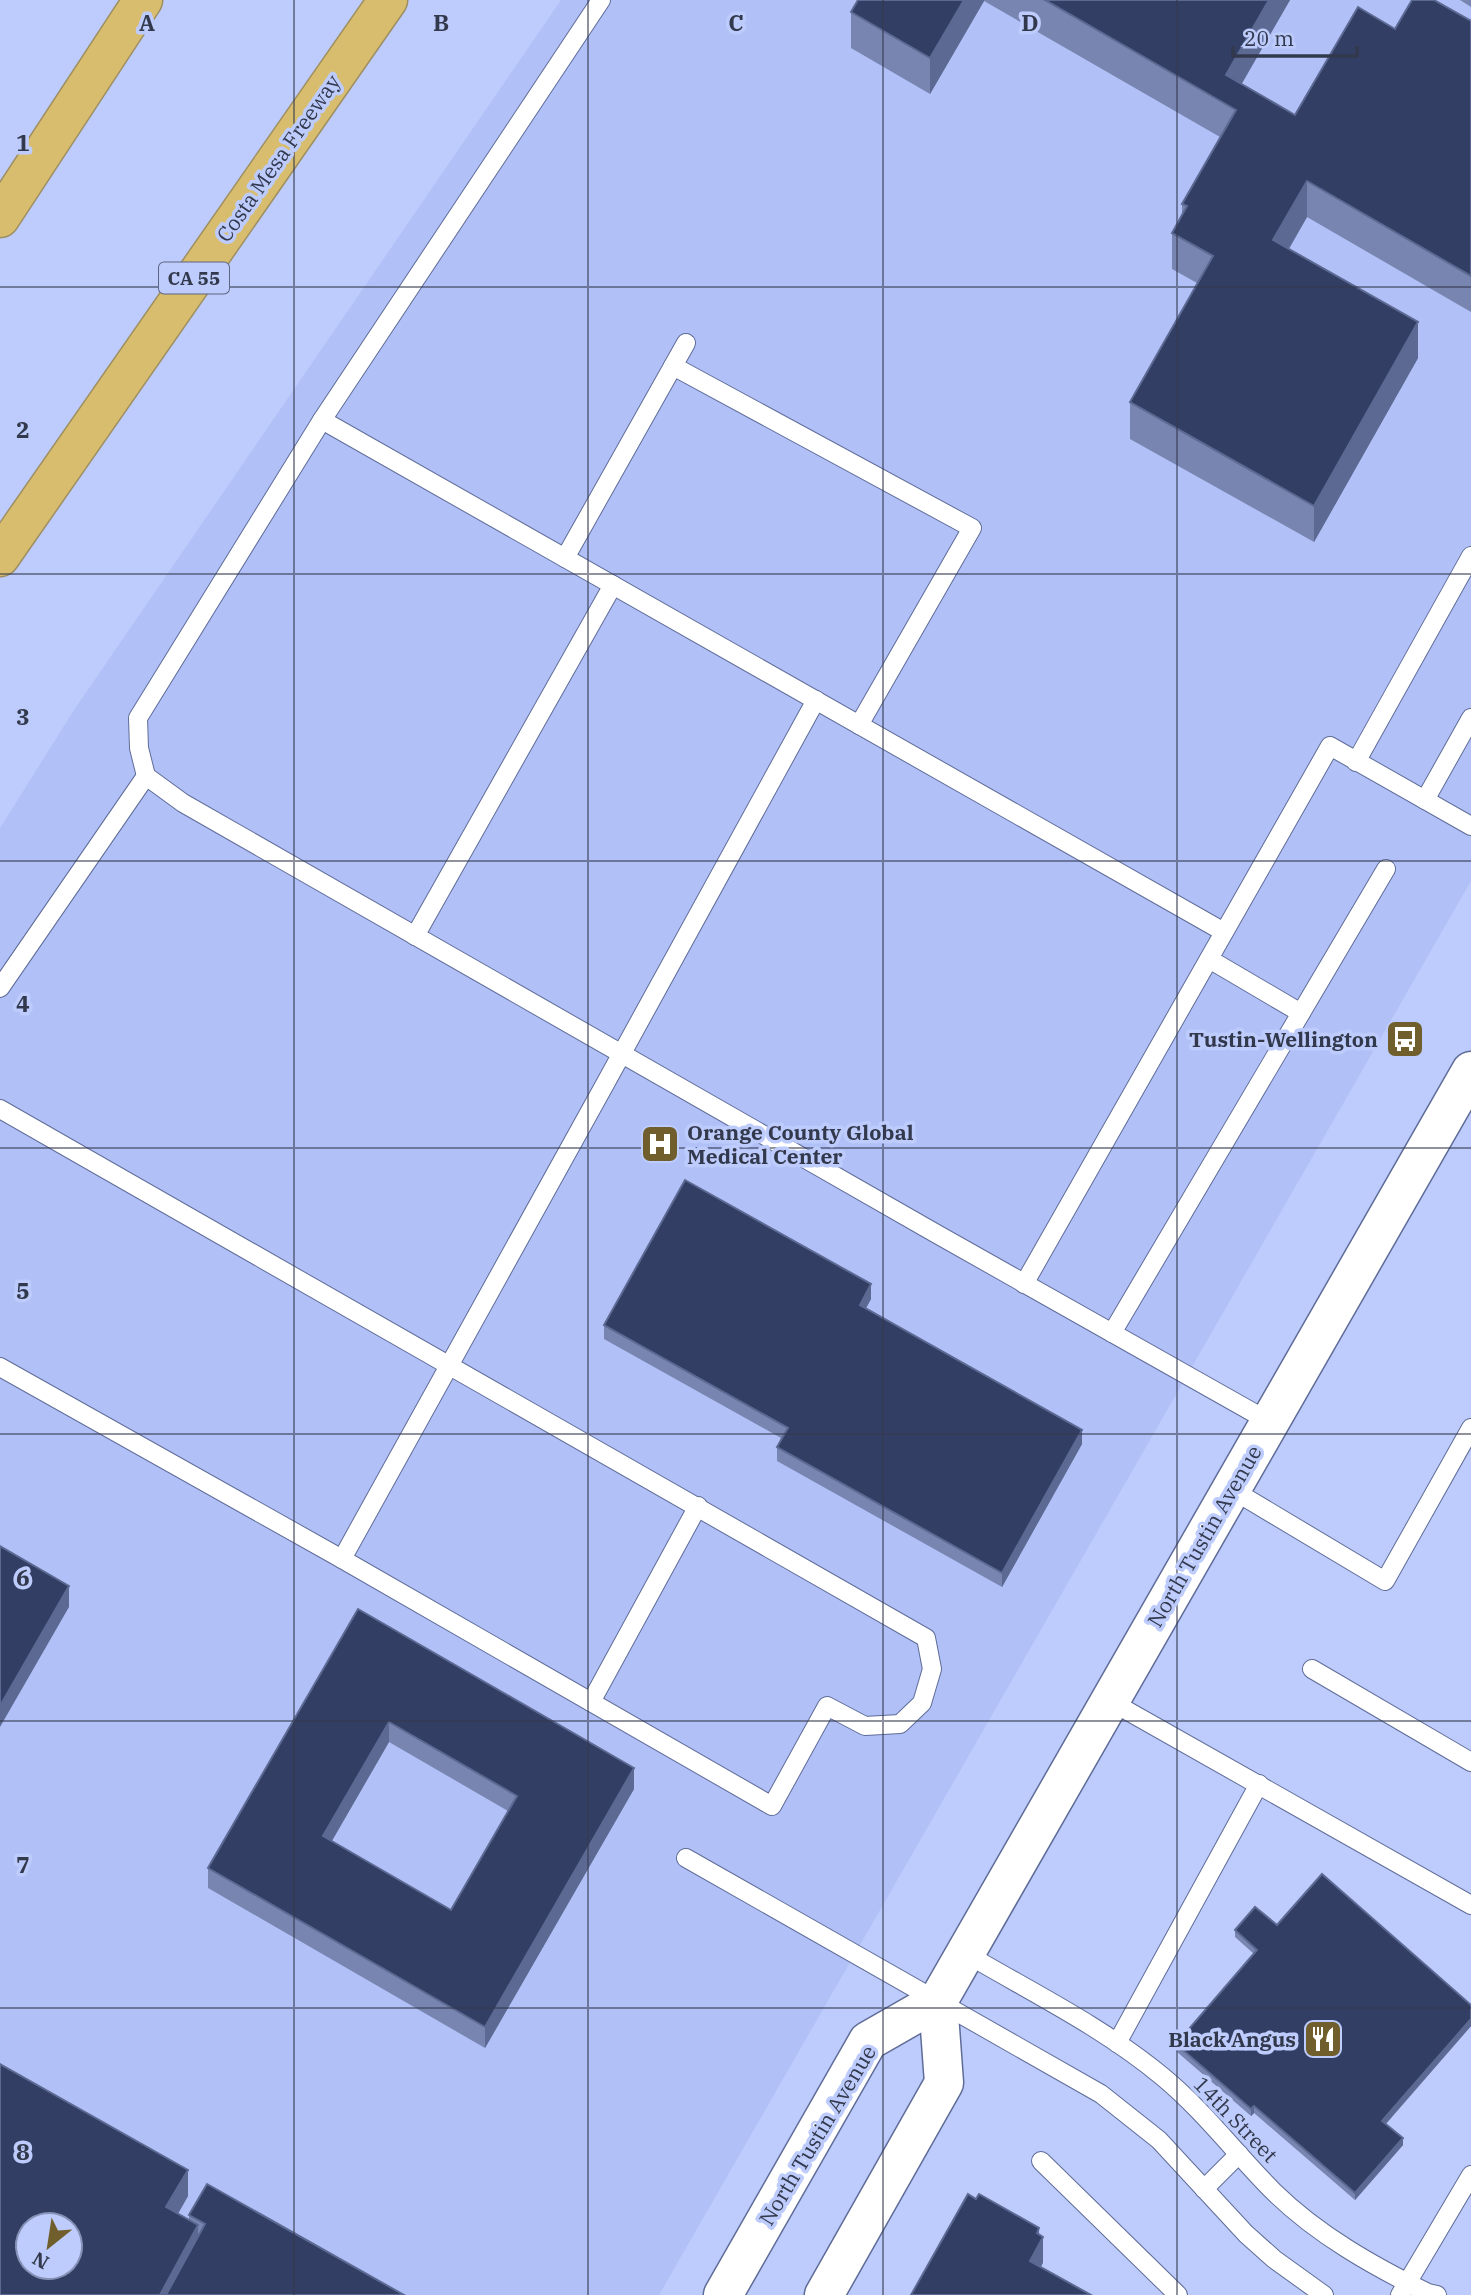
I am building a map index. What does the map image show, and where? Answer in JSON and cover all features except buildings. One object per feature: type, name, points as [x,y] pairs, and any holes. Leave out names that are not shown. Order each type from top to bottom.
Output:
[{"type":"highway","points":[[0,218],[143,0]]},
{"type":"highway","name":"Costa Mesa Freeway","points":[[0,556],[388,0]]},
{"type":"main road","name":"North Tustin Avenue","points":[[723,2295],[868,2041],[938,2001],[1471,1071]]},
{"type":"main road","points":[[824,2295],[944,2083],[938,2001]]},
{"type":"lane","points":[[601,0],[322,420],[138,718],[139,748],[146,776],[183,803],[1270,1422]]},
{"type":"lane","points":[[565,558],[686,343]]},
{"type":"lane","points":[[673,366],[972,528],[859,725]]},
{"type":"lane","points":[[322,420],[1224,932]]},
{"type":"lane","points":[[1356,762],[1471,556]]},
{"type":"lane","points":[[415,936],[613,585]]},
{"type":"lane","points":[[342,1559],[816,700]]},
{"type":"lane","points":[[1425,800],[1471,718]]},
{"type":"lane","points":[[1024,1284],[1330,746],[1471,827]]},
{"type":"lane","points":[[0,988],[146,776]]},
{"type":"lane","points":[[1112,1333],[1386,869]]},
{"type":"lane","points":[[1209,959],[1301,1013]]},
{"type":"lane","points":[[0,1109],[926,1637],[932,1670],[922,1703],[900,1724],[865,1726],[827,1706],[772,1806],[342,1559],[0,1367]]},
{"type":"lane","points":[[1231,1489],[1385,1581],[1471,1428]]},
{"type":"lane","points":[[591,1702],[698,1506]]},
{"type":"lane","points":[[1312,1669],[1471,1762]]},
{"type":"lane","points":[[1110,1701],[1471,1905]]},
{"type":"lane","points":[[1117,2043],[1259,1784]]},
{"type":"lane","points":[[686,1858],[1101,2094],[1158,2140],[1265,2251],[1324,2295]]},
{"type":"lane","name":"14th Street","points":[[965,1953],[1138,2057],[1187,2099],[1275,2193],[1330,2238],[1404,2289],[1437,2295]]},
{"type":"lane","points":[[1204,2189],[1238,2154]]},
{"type":"lane","points":[[1041,2161],[1178,2295]]},
{"type":"lane","points":[[1404,2289],[1471,2175]]},
{"type":"shaded area","name":"Orange County Global Medical Center","points":[[561,0],[1471,0],[1471,881],[659,2295],[0,2295],[0,828],[74,710]]},
{"type":"place","name":"Tustin-Wellington","points":[[1405,1039]]},
{"type":"place","name":"Orange County Global Medical Center","points":[[660,1144]]},
{"type":"place","name":"Black Angus","points":[[1323,2039]]}]
